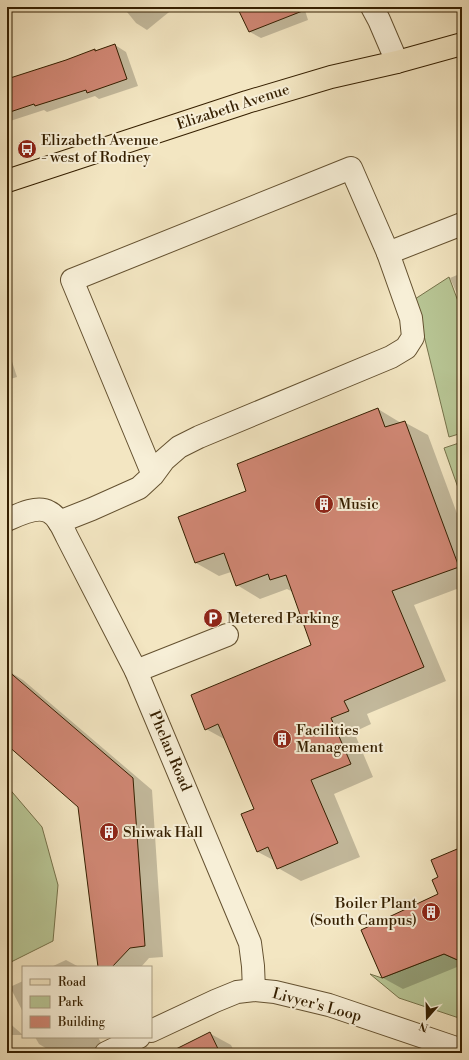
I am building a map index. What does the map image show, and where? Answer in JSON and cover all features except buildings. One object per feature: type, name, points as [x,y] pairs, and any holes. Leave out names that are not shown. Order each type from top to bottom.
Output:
[{"type":"main road","name":"Elizabeth Avenue","points":[[7,181],[247,102],[331,77],[396,62],[462,44]]},
{"type":"street","points":[[372,7],[379,20],[396,62]]},
{"type":"street","points":[[7,520],[29,511],[41,509],[50,512],[59,522],[139,488],[153,475],[164,460],[179,447],[199,437],[391,357],[406,348],[413,337],[411,318],[388,253],[351,168],[72,280],[153,475]]},
{"type":"street","points":[[388,253],[462,224]]},
{"type":"street","name":"Phelan Road","points":[[59,522],[136,670],[250,943],[254,990]]},
{"type":"street","points":[[136,670],[228,635]]},
{"type":"street","name":"Livyer's Loop","points":[[152,1031],[237,992],[254,990],[275,992],[329,1005],[462,1050]]},
{"type":"street","points":[[106,1053],[137,1038]]},
{"type":"green space","points":[[449,277],[462,312],[462,433],[449,437],[415,299]]},
{"type":"green space","points":[[462,442],[462,499],[444,448]]},
{"type":"green space","points":[[7,786],[42,827],[58,885],[53,941],[7,964]]},
{"type":"green space","points":[[444,954],[462,962],[462,1019],[399,998],[370,974],[382,978]]},
{"type":"place","name":"Elizabeth Avenue - west of Rodney","points":[[27,149]]},
{"type":"place","name":"Music","points":[[324,504]]},
{"type":"place","name":"Metered Parking","points":[[213,618]]},
{"type":"place","name":"Facilities Management","points":[[282,739]]},
{"type":"place","name":"Shiwak Hall","points":[[109,832]]},
{"type":"place","name":"Boiler Plant (South Campus)","points":[[431,912]]}]
